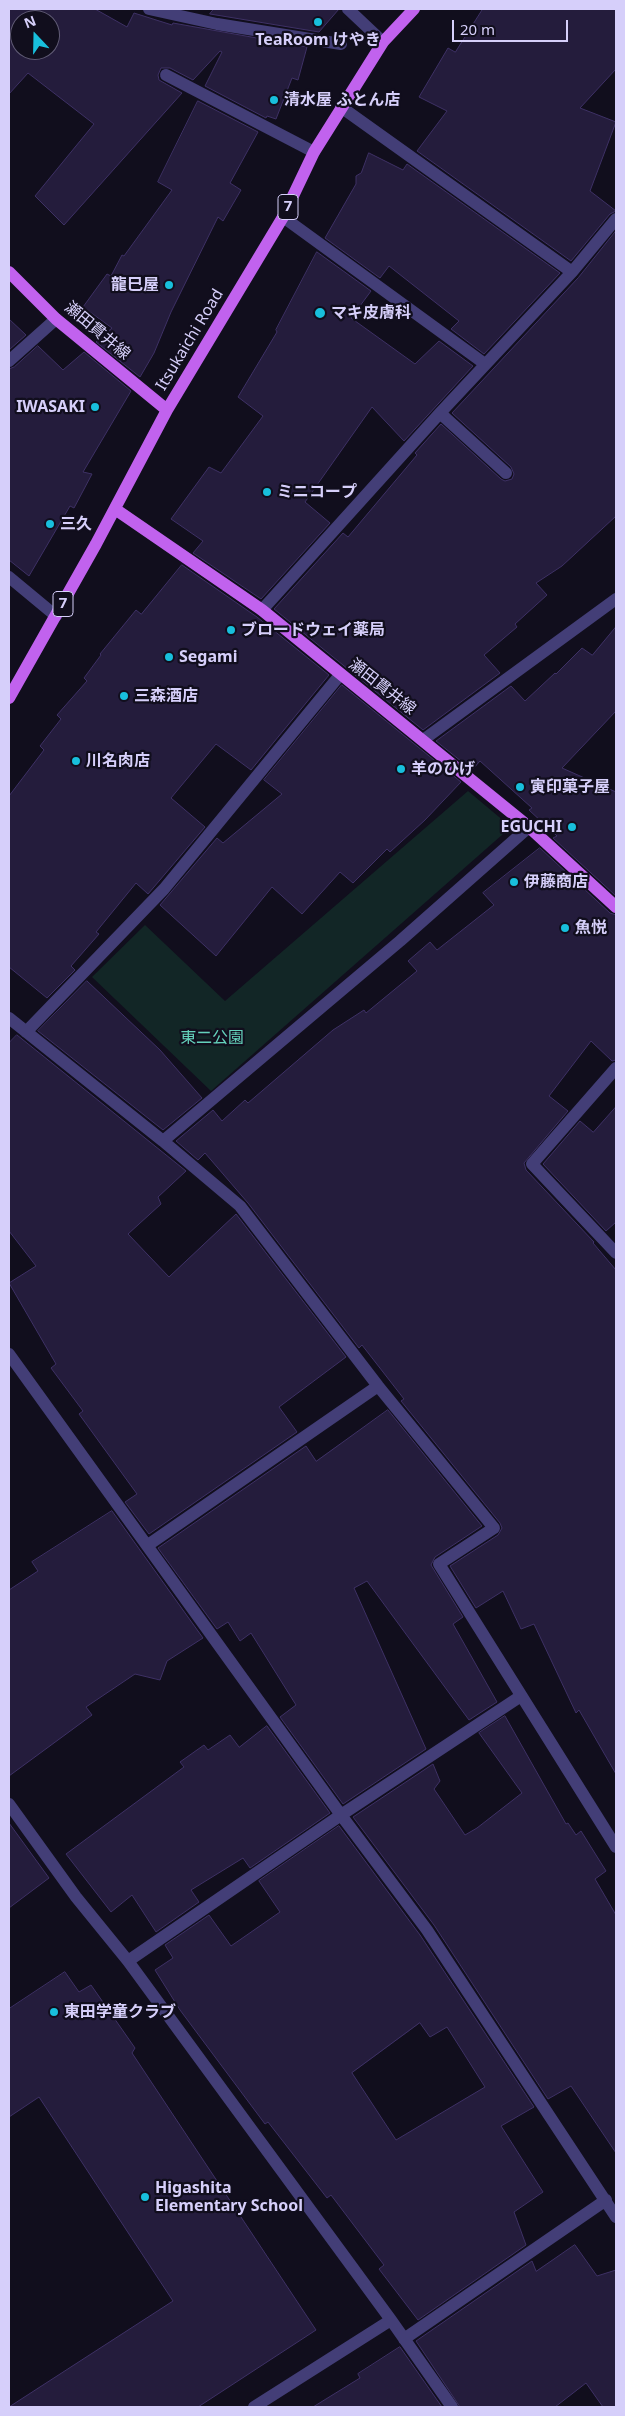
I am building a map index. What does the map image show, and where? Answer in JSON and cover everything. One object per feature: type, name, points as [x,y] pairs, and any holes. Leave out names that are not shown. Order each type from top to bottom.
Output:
[{"type":"main road","name":"Itsukaichi Road","points":[[9,698],[115,510],[167,410],[283,217],[314,152],[384,42],[414,9]]},
{"type":"main road","name":"瀬田貫井線","points":[[9,272],[56,319],[167,410]]},
{"type":"main road","name":"瀬田貫井線","points":[[115,510],[262,610],[529,827],[616,907]]},
{"type":"street","points":[[149,9],[217,24],[341,44]]},
{"type":"street","points":[[348,9],[384,42]]},
{"type":"street","points":[[166,75],[314,152]]},
{"type":"street","points":[[341,107],[572,272]]},
{"type":"street","points":[[283,217],[485,364]]},
{"type":"street","points":[[262,610],[440,413],[572,272],[616,219]]},
{"type":"street","points":[[9,361],[56,319]]},
{"type":"street","points":[[440,413],[506,473]]},
{"type":"street","points":[[9,577],[56,616]]},
{"type":"street","points":[[423,740],[616,599]]},
{"type":"street","points":[[26,1032],[164,889],[340,675]]},
{"type":"street","points":[[163,1141],[400,941],[529,827]]},
{"type":"street","points":[[9,1018],[163,1141],[240,1206],[378,1386],[494,1528],[439,1564],[616,1847]]},
{"type":"street","points":[[616,1068],[532,1164],[616,1254]]},
{"type":"street","points":[[9,1354],[341,1815],[427,1930],[616,2216]]},
{"type":"street","points":[[148,1545],[378,1386]]},
{"type":"street","points":[[128,1961],[341,1815],[521,1696]]},
{"type":"street","points":[[9,1804],[76,1896],[128,1961],[391,2320],[452,2407]]},
{"type":"street","points":[[404,2339],[606,2200]]},
{"type":"street","points":[[254,2407],[391,2320]]},
{"type":"green space","name":"東二公園","points":[[468,791],[511,827],[211,1091],[92,977],[145,925],[225,1001]]},
{"type":"building","points":[[9,9],[95,9],[127,27],[134,13],[172,25],[173,23],[307,47],[298,80],[292,78],[276,119],[267,116],[266,118],[205,86],[222,52],[220,51],[193,80],[170,68],[161,68],[158,75],[159,80],[182,93],[64,225],[35,196],[94,124],[28,73],[9,94]]},
{"type":"building","points":[[214,9],[339,9],[319,32],[210,14]]},
{"type":"building","points":[[483,9],[616,9],[616,69],[580,108],[616,122],[590,191],[616,211],[610,214],[571,261],[417,151],[447,111],[419,97],[448,48],[455,52]]},
{"type":"building","points":[[198,101],[258,132],[230,183],[241,190],[223,221],[218,217],[171,312],[154,353],[140,377],[96,342],[112,328],[83,307],[107,274],[111,276],[122,255],[124,256],[172,190],[158,182]]},
{"type":"building","points":[[369,153],[403,170],[407,164],[560,273],[484,354],[451,329],[459,321],[389,266],[380,278],[325,238],[356,184],[356,176],[361,173]]},
{"type":"building","points":[[616,231],[616,516],[562,566],[536,583],[547,595],[515,624],[517,627],[484,655],[500,673],[423,730],[274,609],[343,533],[348,537],[417,455],[415,453],[441,424],[501,479],[505,481],[512,479],[514,474],[511,467],[452,413],[578,278]]},
{"type":"building","points":[[317,252],[371,291],[351,318],[415,364],[439,341],[473,366],[404,441],[372,407],[305,502],[330,523],[261,599],[193,553],[203,541],[171,519],[209,467],[221,473],[263,416],[238,397],[277,332],[276,330]]},
{"type":"building","points":[[9,319],[26,335],[9,350]]},
{"type":"building","points":[[38,346],[63,370],[84,352],[131,391],[83,472],[92,474],[74,508],[70,506],[29,576],[9,560],[9,369],[14,367]]},
{"type":"building","points":[[182,565],[257,617],[329,675],[251,770],[216,744],[171,798],[205,827],[148,894],[136,883],[96,932],[99,934],[71,966],[75,970],[47,998],[9,967],[9,796],[44,750],[40,746],[61,719],[57,715],[87,681],[84,678],[100,654],[136,610],[141,614]]},
{"type":"building","points":[[616,627],[616,711],[562,768],[616,792],[616,896],[553,838],[557,836],[529,810],[532,808],[480,761],[472,770],[436,741],[511,686],[525,701],[582,648],[592,655]]},
{"type":"building","points":[[342,685],[461,782],[425,820],[390,852],[387,849],[353,883],[340,872],[302,914],[272,887],[216,956],[160,905],[217,838],[223,843],[282,794],[264,780]]},
{"type":"building","points":[[540,848],[610,913],[616,915],[616,1060],[612,1061],[591,1041],[549,1096],[568,1111],[524,1163],[526,1170],[594,1242],[616,1270],[616,1774],[579,1710],[576,1713],[534,1624],[521,1629],[503,1591],[476,1608],[450,1566],[498,1535],[502,1528],[500,1523],[401,1401],[404,1399],[362,1345],[359,1348],[248,1203],[205,1153],[198,1160],[176,1141],[213,1110],[222,1121],[245,1100],[248,1103],[333,1030],[364,1010],[366,1013],[417,971],[408,961],[430,942],[437,950],[494,905],[483,893]]},
{"type":"building","points":[[87,981],[160,1050],[202,1098],[163,1130],[38,1031]]},
{"type":"building","points":[[17,1035],[186,1171],[158,1197],[161,1204],[128,1234],[169,1277],[236,1214],[346,1357],[279,1407],[297,1432],[149,1534],[125,1502],[137,1494],[79,1414],[83,1411],[51,1368],[56,1364],[9,1283],[36,1266],[9,1231],[9,1043]]},
{"type":"building","points":[[616,1107],[616,1222],[606,1231],[543,1164],[580,1121],[593,1132]]},
{"type":"building","points":[[388,1410],[482,1526],[435,1557],[431,1565],[463,1617],[453,1624],[497,1702],[469,1720],[367,1581],[354,1588],[426,1749],[343,1804],[280,1717],[296,1705],[251,1633],[240,1641],[228,1622],[217,1629],[158,1548],[306,1446],[316,1461]]},
{"type":"building","points":[[112,1511],[203,1638],[167,1661],[160,1680],[135,1674],[86,1707],[92,1715],[9,1776],[9,1590],[38,1571],[32,1562]]},
{"type":"building","points":[[505,1716],[566,1824],[568,1823],[576,1835],[581,1831],[606,1871],[595,1879],[616,1915],[616,2153],[571,2086],[548,2099],[434,1925],[353,1817],[433,1764],[440,1781],[434,1789],[465,1835],[477,1828],[522,1793],[479,1733]]},
{"type":"building","points":[[267,1726],[330,1813],[250,1868],[243,1858],[191,1890],[199,1902],[156,1932],[132,1895],[111,1912],[66,1854],[184,1767],[180,1762],[204,1745],[208,1750],[230,1735],[239,1747]]},
{"type":"building","points":[[9,1823],[49,1878],[9,1908]]},
{"type":"building","points":[[339,1826],[420,1935],[534,2107],[501,2126],[543,2192],[514,2212],[526,2245],[418,2320],[379,2269],[384,2265],[331,2195],[327,2198],[268,2122],[265,2124],[180,2010],[155,1970],[173,1958],[165,1945],[209,1915],[231,1946],[280,1912],[259,1881]],"holes":[[[420,2023],[430,2037],[447,2027],[485,2087],[396,2140],[352,2073]]]},
{"type":"building","points":[[65,1972],[79,1992],[91,1985],[135,2048],[132,2053],[316,2330],[198,2407],[9,2407],[173,2301],[39,2097],[9,2117],[9,2009]]},
{"type":"building","points":[[575,2245],[597,2276],[616,2270],[616,2407],[603,2407],[586,2383],[555,2407],[460,2407],[416,2341],[532,2261],[536,2271]]},
{"type":"building","points":[[400,2347],[442,2407],[313,2407],[360,2378],[358,2374]]},
{"type":"place","name":"TeaRoom けやき","points":[[318,22]]},
{"type":"place","name":"清水屋 ふとん店","points":[[274,100]]},
{"type":"place","name":"龍巳屋","points":[[169,285]]},
{"type":"place","name":"マキ皮膚科","points":[[320,313]]},
{"type":"place","name":"IWASAKI","points":[[95,407]]},
{"type":"place","name":"ミニコープ","points":[[267,492]]},
{"type":"place","name":"三久","points":[[50,524]]},
{"type":"place","name":"ブロードウェイ薬局","points":[[231,630]]},
{"type":"place","name":"Segami","points":[[169,657]]},
{"type":"place","name":"三森酒店","points":[[124,696]]},
{"type":"place","name":"川名肉店","points":[[76,761]]},
{"type":"place","name":"羊のひげ","points":[[401,769]]},
{"type":"place","name":"寅印菓子屋","points":[[520,787]]},
{"type":"place","name":"EGUCHI","points":[[572,827]]},
{"type":"place","name":"伊藤商店","points":[[514,882]]},
{"type":"place","name":"魚悦","points":[[565,928]]},
{"type":"place","name":"東田学童クラブ","points":[[54,2012]]},
{"type":"place","name":"Higashita Elementary School","points":[[145,2197]]}]
